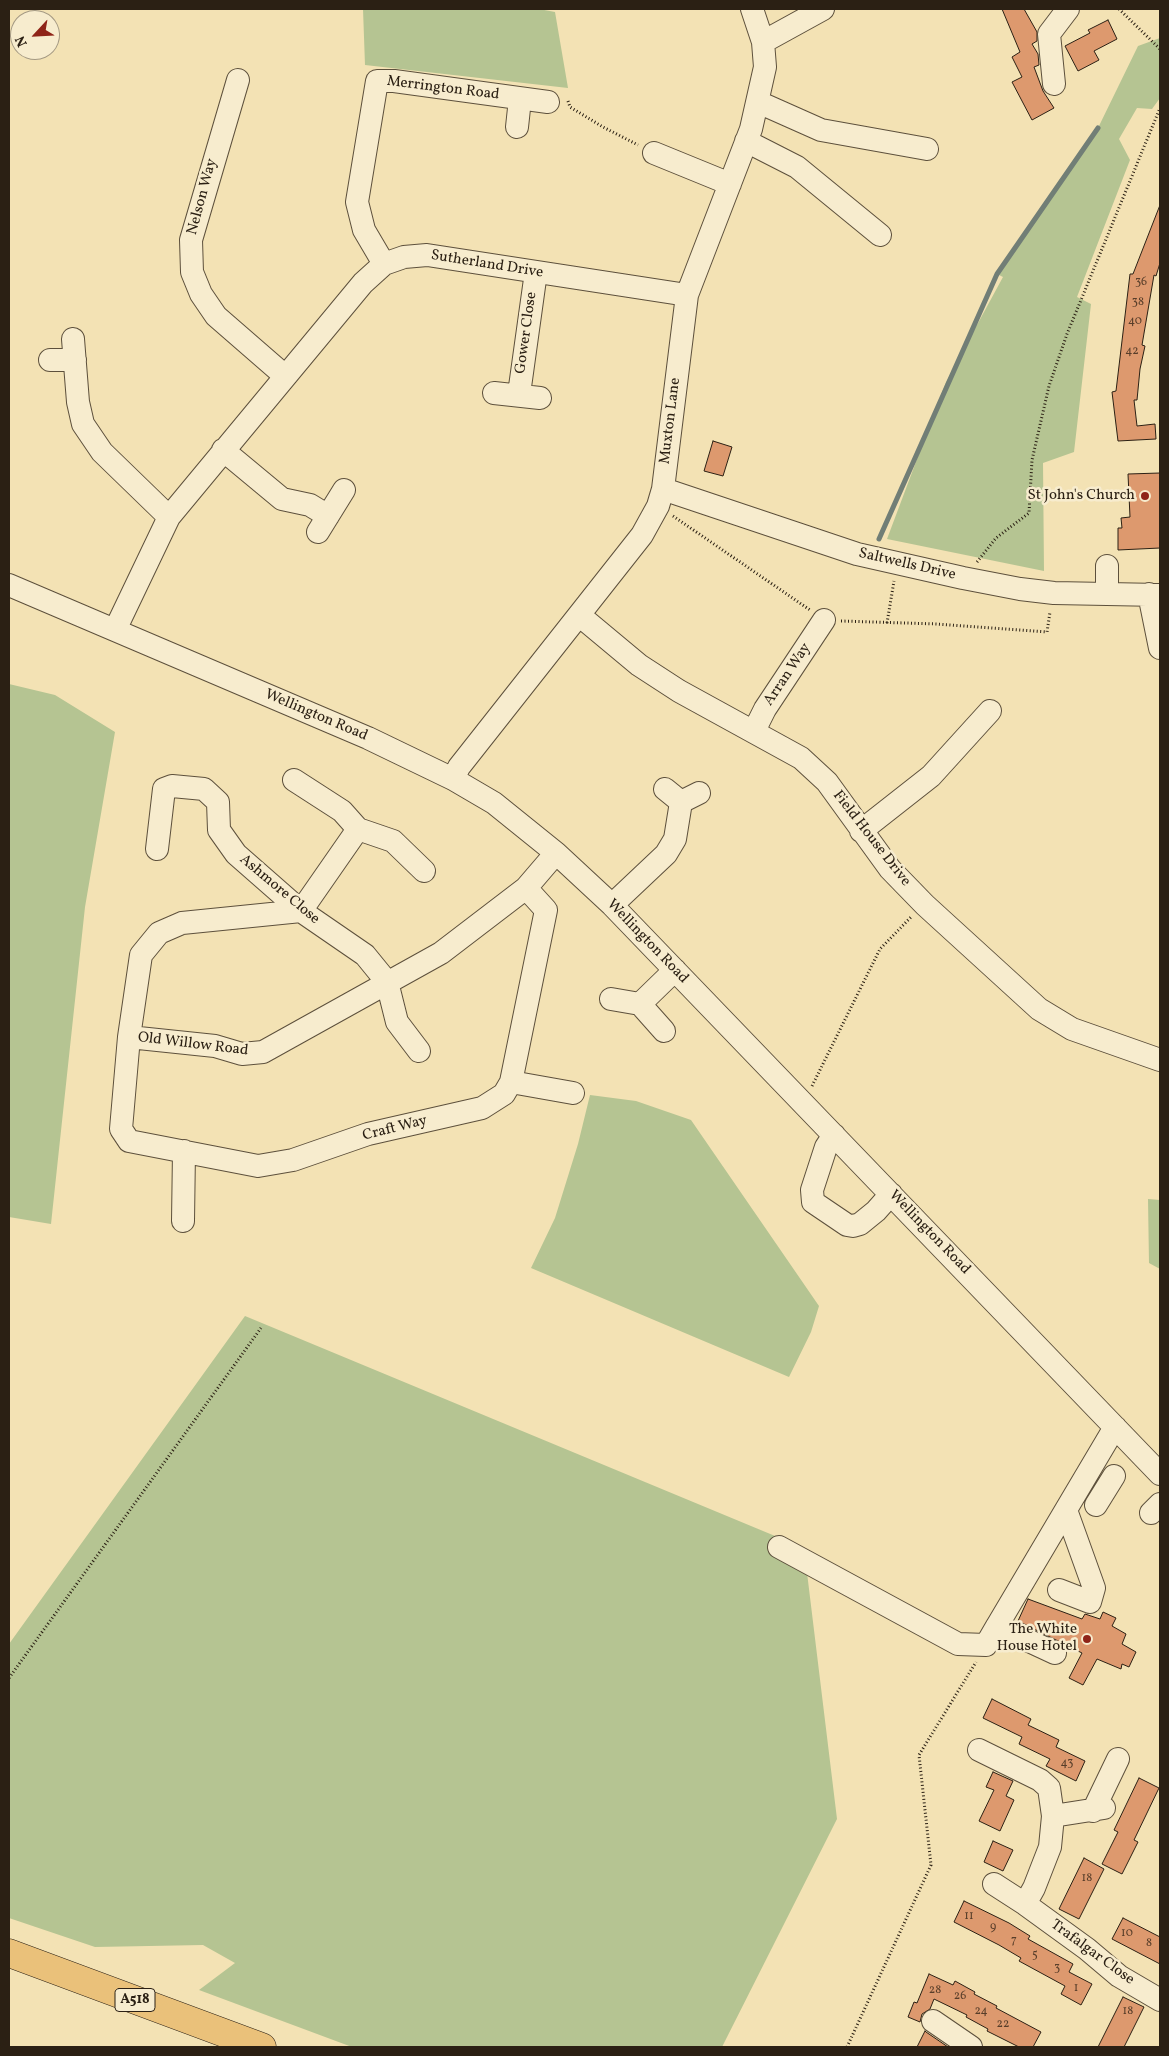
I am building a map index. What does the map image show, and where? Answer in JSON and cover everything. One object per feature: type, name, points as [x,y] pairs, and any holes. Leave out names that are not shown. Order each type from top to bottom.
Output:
[{"type":"highway","name":"A518","points":[[9,1953],[262,2047]]},
{"type":"street","name":"Muxton Lane","points":[[453,779],[459,767],[642,535],[660,498],[687,295],[746,141],[758,102],[765,67],[763,42],[752,9]]},
{"type":"street","points":[[763,42],[823,9]]},
{"type":"street","points":[[1054,84],[1050,34],[1068,9]]},
{"type":"street","name":"Nelson Way","points":[[238,80],[221,98],[191,240],[192,272],[201,294],[216,316],[285,376]]},
{"type":"street","name":"Merrington Road","points":[[384,264],[364,230],[357,202],[378,81],[394,81],[520,98],[556,98]]},
{"type":"street","name":"Merrington Road","points":[[518,127],[520,98]]},
{"type":"street","points":[[758,102],[821,130],[927,149]]},
{"type":"street","points":[[746,141],[797,167],[880,236]]},
{"type":"street","points":[[654,152],[730,184]]},
{"type":"street","name":"Sutherland Drive","points":[[115,630],[169,517],[364,283],[384,264],[404,257],[427,255],[687,295]]},
{"type":"street","name":"Gower Close","points":[[494,393],[530,396],[536,272]]},
{"type":"street","points":[[50,360],[74,350],[78,402],[83,424],[102,452],[169,517]]},
{"type":"street","points":[[224,450],[282,499],[310,505],[323,524],[344,490]]},
{"type":"street","name":"Saltwells Drive","points":[[660,498],[857,554],[963,578],[1020,589],[1054,593],[1155,595]]},
{"type":"street","points":[[1107,566],[1107,594]]},
{"type":"street","name":"Wellington Road","points":[[9,585],[368,738],[453,779],[494,804],[556,853],[612,905],[1160,1474]]},
{"type":"street","points":[[1155,595],[1160,648]]},
{"type":"street","name":"Field House Drive","points":[[579,615],[647,670],[679,691],[801,758],[827,782],[890,869],[924,905],[1039,1009],[1072,1029],[1160,1060]]},
{"type":"street","name":"Arran Way","points":[[754,731],[765,709],[824,620]]},
{"type":"street","points":[[862,830],[931,776],[990,711]]},
{"type":"street","points":[[294,780],[342,811],[358,829],[393,840],[424,871]]},
{"type":"street","name":"Ashmore Close","points":[[157,849],[164,790],[172,786],[204,789],[218,802],[219,830],[236,854],[301,911],[365,955],[387,982]]},
{"type":"street","points":[[612,905],[666,854],[675,839],[682,795]]},
{"type":"street","points":[[301,911],[358,829]]},
{"type":"street","points":[[556,853],[526,888],[546,910],[511,1082],[573,1093]]},
{"type":"street","name":"Old Willow Road","points":[[301,911],[182,924],[159,933],[141,955],[129,1037],[215,1046],[242,1054],[263,1052],[441,953],[526,888]]},
{"type":"street","points":[[640,1004],[675,970]]},
{"type":"street","points":[[387,982],[397,1022],[419,1051]]},
{"type":"street","points":[[612,999],[640,1004],[664,1031]]},
{"type":"street","name":"Craft Way","points":[[129,1037],[121,1129],[129,1141],[258,1166],[292,1160],[368,1134],[482,1108],[504,1094],[511,1082]]},
{"type":"street","points":[[834,1135],[826,1147],[812,1190],[811,1198],[816,1206],[847,1225],[853,1226],[860,1224],[876,1211],[891,1194]]},
{"type":"street","points":[[183,1221],[184,1151]]},
{"type":"street","points":[[992,1635],[1115,1427]]},
{"type":"street","points":[[1096,1505],[1114,1476]]},
{"type":"street","points":[[1059,1590],[1090,1602],[1094,1588],[1066,1510]]},
{"type":"street","points":[[779,1547],[958,1644],[992,1635],[1055,1653]]},
{"type":"street","points":[[979,1750],[1040,1780],[1049,1788],[1053,1816],[1050,1847],[1034,1888],[1025,1904]]},
{"type":"street","points":[[1053,1816],[1099,1809],[1118,1759]]},
{"type":"street","name":"Trafalgar Close","points":[[994,1884],[1087,1949],[1119,1976],[1160,2000]]},
{"type":"street","points":[[933,2021],[970,2046]]},
{"type":"path","points":[[1119,9],[1160,49]]},
{"type":"path","points":[[556,98],[603,127],[654,152]]},
{"type":"path","points":[[963,578],[996,538],[1029,514],[1032,460],[1049,386],[1068,334],[1160,108]]},
{"type":"path","points":[[660,498],[824,620],[937,624],[1047,632],[1054,593]]},
{"type":"path","points":[[887,623],[897,563]]},
{"type":"path","points":[[802,1101],[813,1084],[880,949],[924,905]]},
{"type":"path","points":[[9,1678],[261,1328]]},
{"type":"path","points":[[847,2047],[930,1865],[919,1755],[992,1635]]},
{"type":"green space","points":[[363,9],[539,9],[555,12],[568,88],[365,65]]},
{"type":"green space","points":[[1160,38],[1160,98],[1152,109],[1137,108],[1119,139],[1130,160],[1077,297],[1091,304],[1074,452],[1043,463],[1044,571],[887,539],[946,382],[1003,277],[997,274],[1098,128],[1138,46]]},
{"type":"green space","points":[[9,684],[55,695],[115,732],[85,907],[51,1224],[9,1217]]},
{"type":"green space","points":[[590,1095],[636,1101],[691,1120],[819,1306],[811,1332],[789,1377],[531,1268],[555,1218],[578,1144]]},
{"type":"green space","points":[[1148,1199],[1160,1200],[1160,1269],[1149,1263]]},
{"type":"green space","points":[[245,1316],[804,1548],[837,1819],[722,2047],[352,2047],[199,1990],[235,1963],[203,1945],[95,1947],[9,1918],[9,1644]]},
{"type":"building","points":[[1002,9],[1024,9],[1037,32],[1037,41],[1032,44],[1038,54],[1039,65],[1034,67],[1043,91],[1054,108],[1032,120],[1012,82],[1022,77],[1012,57],[1020,52]]},
{"type":"building","points":[[1108,20],[1117,39],[1094,51],[1099,60],[1078,71],[1065,46],[1090,33],[1088,30]]},
{"type":"building","points":[[1160,205],[1160,263],[1156,276],[1154,275],[1142,345],[1145,346],[1140,369],[1137,400],[1134,400],[1137,426],[1155,424],[1156,439],[1118,441],[1112,392],[1116,391],[1130,274],[1133,274]]},
{"type":"building","points":[[713,441],[732,447],[723,476],[704,471]]},
{"type":"building","name":"St John's Church","points":[[1160,473],[1160,548],[1118,550],[1118,528],[1122,528],[1121,518],[1130,517],[1128,474]]},
{"type":"building","name":"The White House Hotel","points":[[1028,1599],[1082,1619],[1085,1614],[1100,1619],[1103,1612],[1116,1618],[1112,1626],[1126,1634],[1122,1644],[1136,1652],[1129,1667],[1122,1664],[1121,1669],[1097,1659],[1083,1685],[1069,1678],[1082,1653],[1018,1621]]},
{"type":"building","points":[[992,1699],[1031,1719],[1028,1725],[1059,1740],[1056,1747],[1085,1761],[1076,1781],[1046,1766],[1050,1759],[1019,1744],[1022,1737],[983,1718]]},
{"type":"building","points":[[993,1772],[1013,1781],[1006,1796],[1014,1800],[1000,1831],[979,1821],[994,1790],[986,1787]]},
{"type":"building","points":[[1139,1778],[1159,1788],[1134,1840],[1138,1842],[1122,1874],[1102,1864],[1118,1832],[1114,1830]]},
{"type":"building","points":[[993,1841],[1013,1850],[1003,1871],[984,1862]]},
{"type":"building","points":[[1084,1858],[1104,1869],[1079,1919],[1059,1909]]},
{"type":"building","points":[[964,1901],[1009,1923],[1030,1936],[1028,1939],[1073,1964],[1069,1972],[1092,1984],[1081,2005],[1061,1994],[1065,1986],[1019,1961],[1021,1958],[999,1945],[954,1922]]},
{"type":"building","points":[[1123,1918],[1160,1937],[1160,1964],[1112,1939]]},
{"type":"building","points":[[929,1974],[953,1985],[955,1981],[997,2006],[996,2008],[1041,2032],[1033,2047],[1019,2047],[987,2031],[988,2029],[966,2017],[967,2015],[934,1999],[930,2009],[922,2014],[920,2022],[908,2017],[914,2002],[917,2003]]},
{"type":"building","points":[[1123,1997],[1144,2007],[1124,2047],[1098,2047]]},
{"type":"building","points":[[926,2032],[948,2047],[917,2047]]},
{"type":"waterway","points":[[879,539],[997,274],[1098,128]]},
{"type":"place","name":"St John's Church","points":[[1145,496]]},
{"type":"place","name":"The White House Hotel","points":[[1087,1639]]}]
